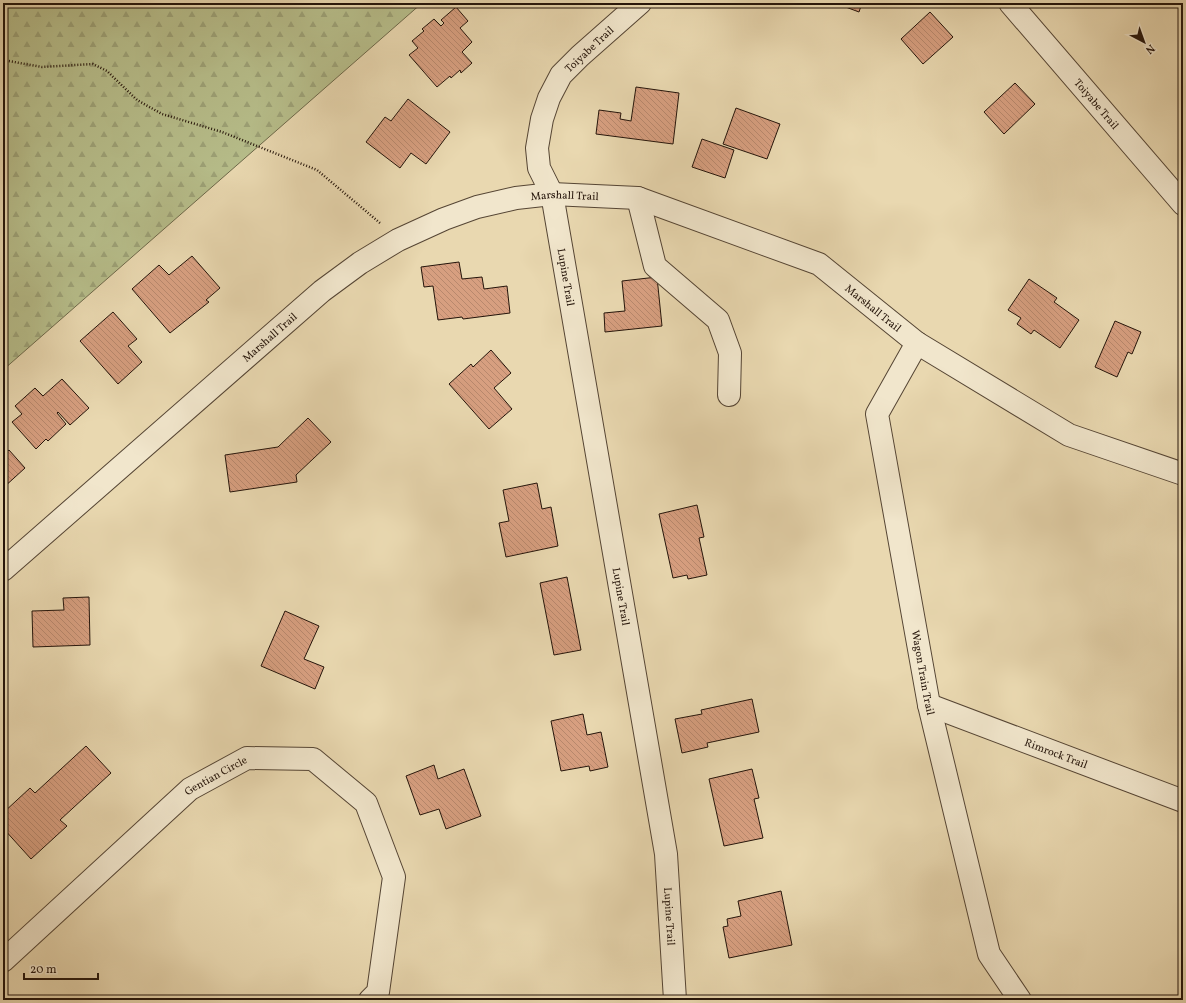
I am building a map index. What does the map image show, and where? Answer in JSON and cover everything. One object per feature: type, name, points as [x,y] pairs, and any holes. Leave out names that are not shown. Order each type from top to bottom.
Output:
[{"type":"street","name":"Toiyabe Trail","points":[[552,194],[539,168],[537,148],[542,120],[549,98],[561,75],[580,56],[640,3]]},
{"type":"street","name":"Toiyabe Trail","points":[[1010,3],[1183,204]]},
{"type":"street","name":"Marshall Trail","points":[[3,570],[322,291],[360,264],[398,240],[444,219],[477,207],[516,198],[552,194],[638,198],[819,264],[917,343],[1069,435],[1183,474]]},
{"type":"street","name":"Lupine Trail","points":[[552,194],[666,854],[675,1000]]},
{"type":"street","points":[[638,198],[655,266],[718,320],[730,353],[729,395]]},
{"type":"street","name":"Wagon Train Trail","points":[[917,343],[877,414],[930,705],[989,954],[1020,1000]]},
{"type":"street","name":"Rimrock Trail","points":[[930,705],[1183,800]]},
{"type":"street","name":"Gentian Circle","points":[[3,960],[190,789],[247,758],[313,759],[366,803],[394,877],[378,992],[370,1000]]},
{"type":"path","points":[[3,60],[42,67],[93,64],[107,71],[138,100],[162,114],[222,132],[317,170],[354,200],[398,240]]},
{"type":"green space","points":[[3,3],[422,3],[3,370]]},
{"type":"building","points":[[835,3],[862,3],[859,12]]},
{"type":"building","points":[[456,7],[468,21],[460,28],[472,42],[462,52],[472,63],[461,73],[460,70],[437,87],[409,55],[418,48],[412,41],[424,31],[422,29],[434,19],[441,26],[444,23],[441,20]]},
{"type":"building","points":[[930,12],[953,37],[923,64],[901,39]]},
{"type":"building","points":[[1015,83],[1035,104],[1004,134],[984,112]]},
{"type":"building","points":[[636,87],[679,93],[673,144],[596,134],[599,110],[621,113],[620,119],[631,121]]},
{"type":"building","points":[[408,99],[450,132],[426,164],[411,153],[400,168],[366,142],[385,117],[391,121]]},
{"type":"building","points":[[736,108],[780,124],[767,159],[723,144]]},
{"type":"building","points":[[702,139],[734,150],[725,178],[692,167]]},
{"type":"building","points":[[192,256],[220,288],[206,300],[209,302],[170,333],[132,289],[159,265],[169,275]]},
{"type":"building","points":[[459,262],[462,279],[482,277],[484,289],[507,286],[510,313],[463,319],[462,317],[438,320],[433,286],[424,287],[421,267]]},
{"type":"building","points":[[657,277],[662,326],[605,332],[604,313],[625,311],[622,281]]},
{"type":"building","points":[[1029,279],[1057,298],[1054,302],[1079,320],[1060,348],[1034,330],[1031,334],[1017,324],[1021,318],[1008,310]]},
{"type":"building","points":[[113,312],[137,339],[128,346],[142,362],[118,384],[80,341]]},
{"type":"building","points":[[1115,321],[1141,332],[1132,354],[1128,352],[1117,377],[1095,367]]},
{"type":"building","points":[[491,350],[511,373],[494,388],[512,409],[489,429],[449,384],[471,364],[473,367]]},
{"type":"building","points":[[62,379],[89,408],[70,425],[58,412],[57,413],[66,424],[48,441],[46,439],[36,449],[12,422],[22,414],[15,406],[35,388],[43,396]]},
{"type":"building","points":[[308,418],[331,442],[296,475],[297,482],[230,492],[225,455],[278,447]]},
{"type":"building","points":[[9,450],[25,468],[3,488],[3,455]]},
{"type":"building","points":[[537,483],[542,509],[551,507],[558,546],[506,557],[499,523],[509,521],[503,490]]},
{"type":"building","points":[[697,505],[704,537],[699,538],[707,575],[688,579],[687,575],[673,578],[659,514]]},
{"type":"building","points":[[567,577],[581,650],[554,655],[540,583]]},
{"type":"building","points":[[89,597],[90,645],[33,647],[32,611],[64,610],[63,598]]},
{"type":"building","points":[[285,611],[319,626],[304,659],[324,667],[315,689],[261,666]]},
{"type":"building","points":[[752,699],[759,732],[707,743],[708,747],[682,753],[675,719],[702,714],[701,710]]},
{"type":"building","points":[[583,714],[587,735],[601,732],[608,767],[590,771],[589,766],[561,771],[551,721]]},
{"type":"building","points":[[86,746],[111,773],[60,820],[67,826],[31,859],[3,828],[3,813],[30,788],[35,793]]},
{"type":"building","points":[[434,765],[438,779],[464,769],[481,816],[446,829],[439,809],[420,815],[406,776]]},
{"type":"building","points":[[752,769],[759,798],[754,799],[763,838],[724,846],[709,779]]},
{"type":"building","points":[[781,891],[792,945],[729,958],[723,927],[728,926],[727,919],[741,916],[738,901]]}]
